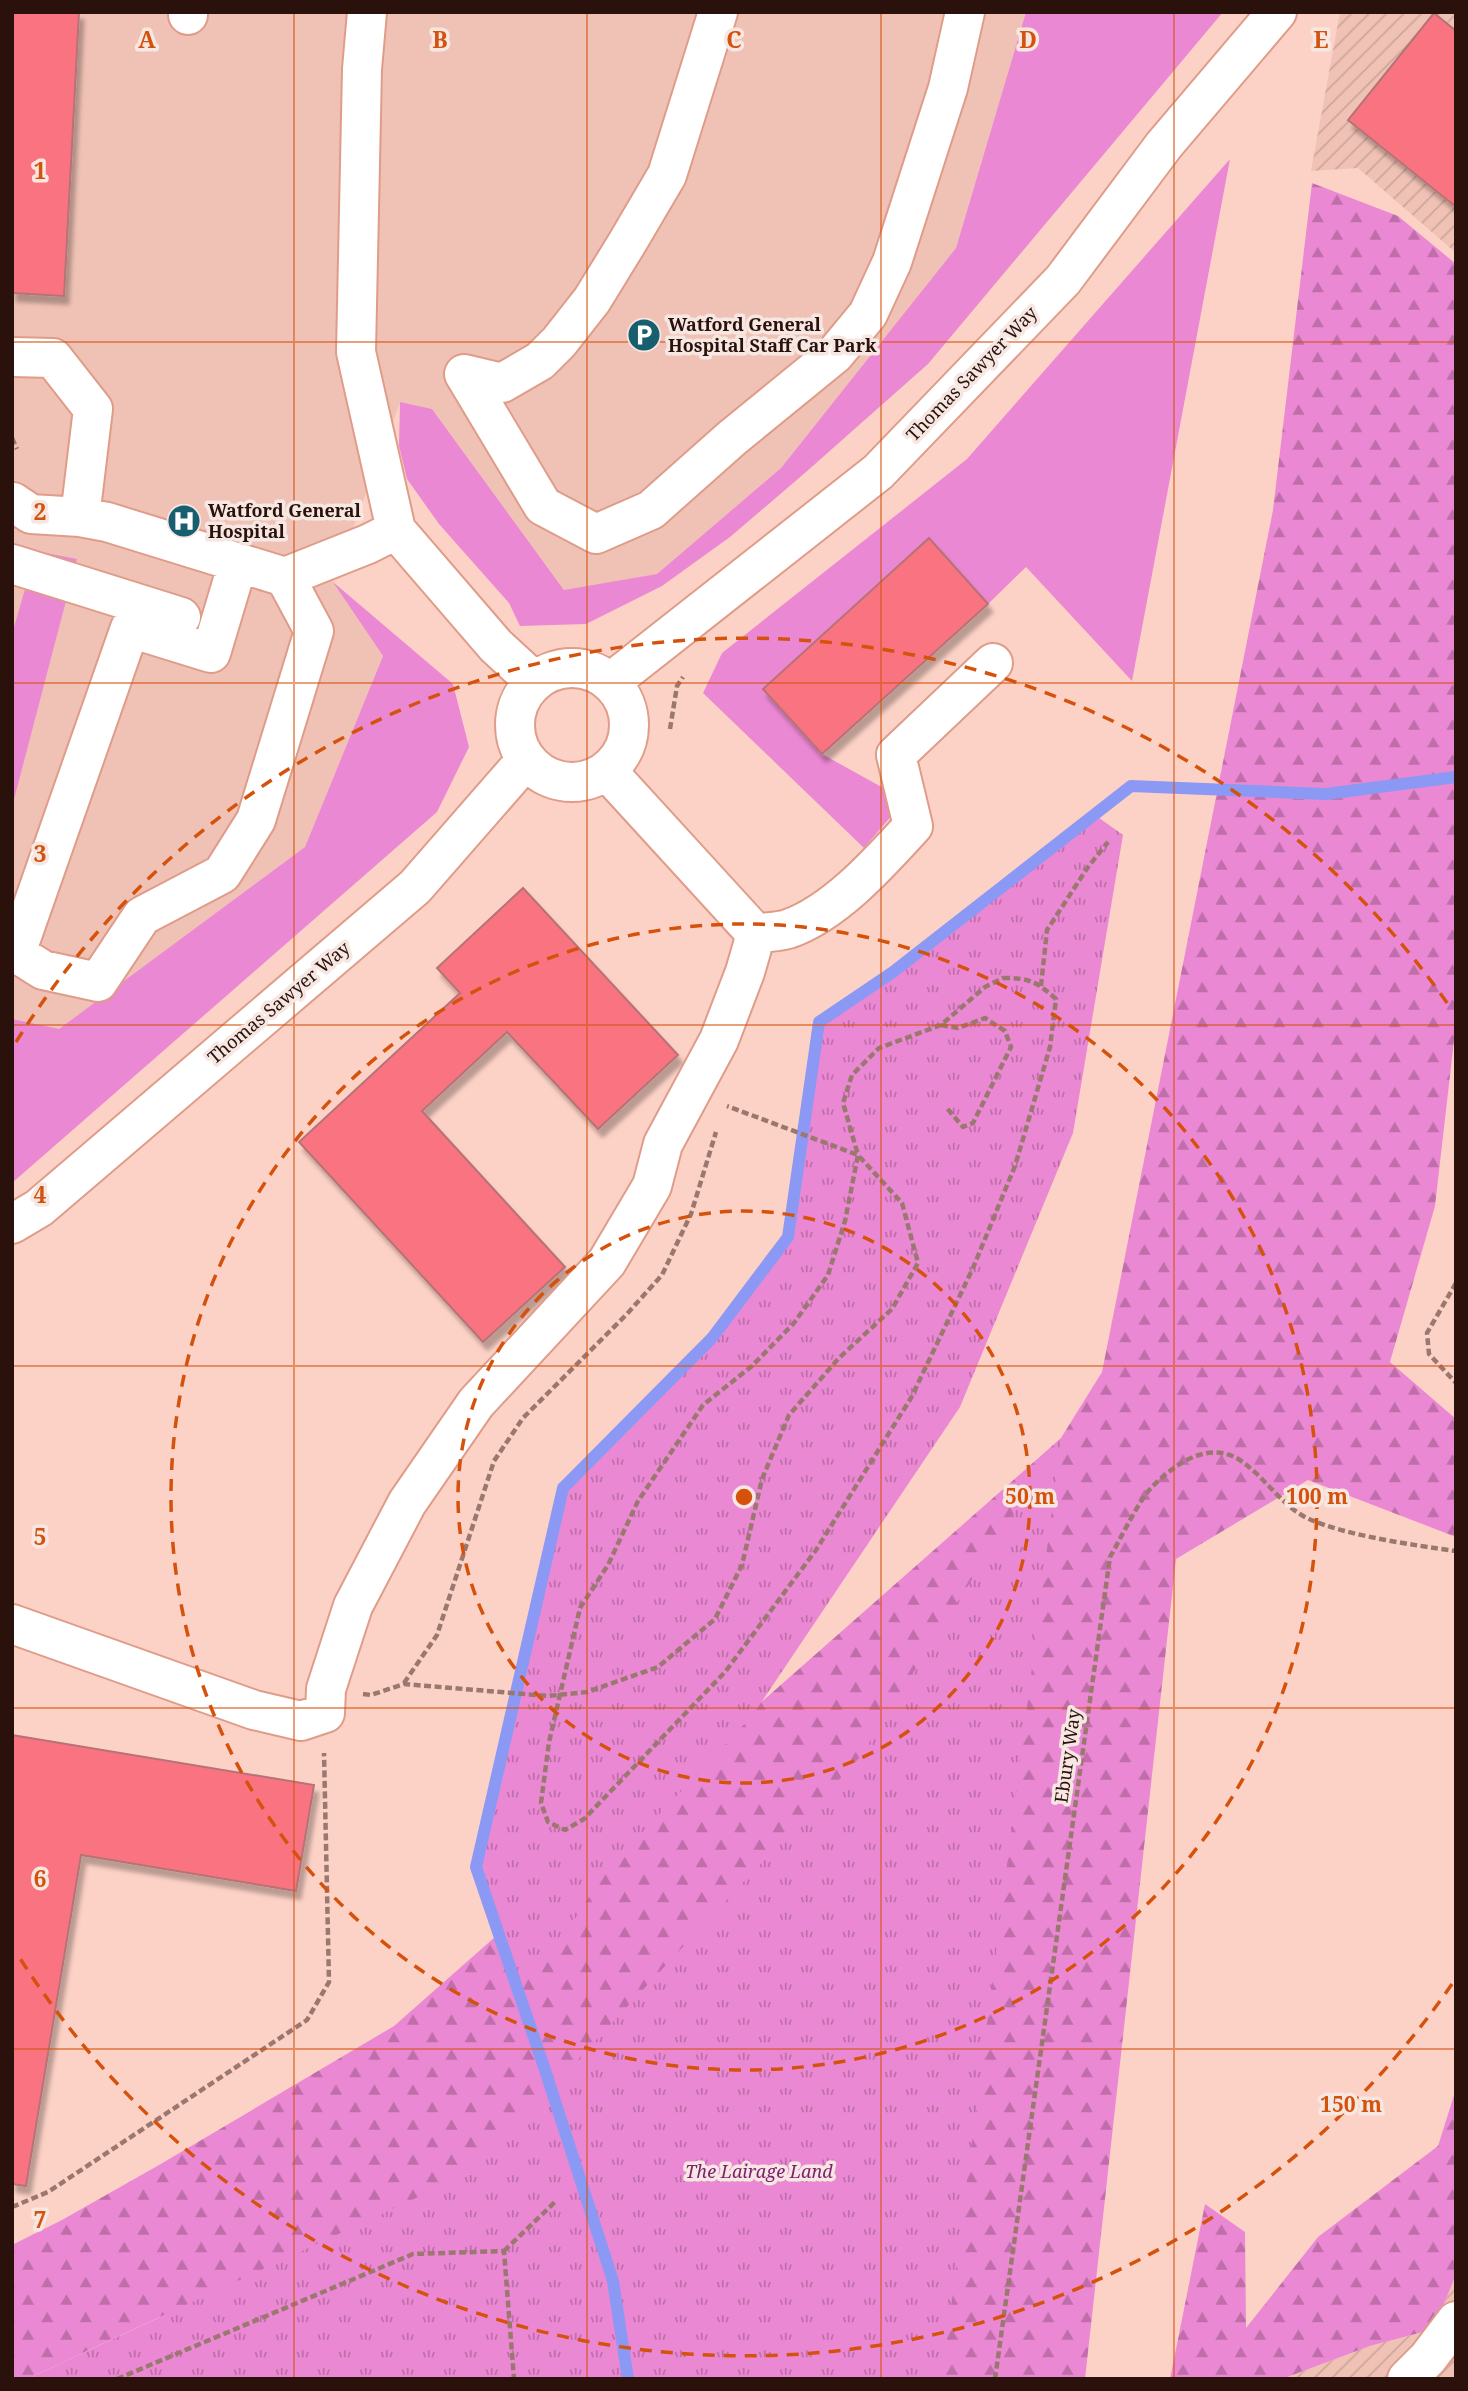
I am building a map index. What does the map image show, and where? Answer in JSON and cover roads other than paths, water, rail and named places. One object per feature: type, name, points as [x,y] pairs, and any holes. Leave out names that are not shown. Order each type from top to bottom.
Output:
[{"type":"street","points":[[367,12],[362,69],[356,352],[396,530],[496,646],[534,681]]},
{"type":"street","points":[[718,12],[667,175],[592,300],[559,342],[540,361],[502,383],[464,374],[543,506],[596,534],[651,510],[732,438],[835,354],[868,314],[892,262],[948,88],[965,12]]},
{"type":"street","name":"Thomas Sawyer Way","points":[[611,682],[878,472],[1063,280],[1164,145],[1278,12]]},
{"type":"street","points":[[12,357],[53,358],[93,409],[80,517]]},
{"type":"street","points":[[13,502],[31,514],[80,517],[107,522],[285,577],[396,530]]},
{"type":"street","points":[[12,523],[13,502]]},
{"type":"street","points":[[238,563],[211,653],[130,628],[16,953],[43,970],[98,982],[142,916],[222,874],[256,820],[314,631],[285,577]]},
{"type":"street","points":[[12,564],[188,619],[182,644]]},
{"type":"street","points":[[756,934],[788,929],[824,910],[913,826],[896,755],[993,663]]},
{"type":"street","points":[[568,667],[594,671],[611,682],[627,705],[629,734],[622,754],[607,771],[583,781],[563,781],[545,776],[525,761],[515,731],[516,712],[523,693],[534,681],[551,670],[568,667]]},
{"type":"street","name":"Thomas Sawyer Way","points":[[12,1224],[39,1208],[415,887],[525,761]]},
{"type":"street","points":[[607,771],[756,934]]},
{"type":"street","points":[[12,1624],[254,1710],[302,1721],[326,1701],[353,1606],[407,1503],[476,1403],[607,1262],[652,1186],[663,1144],[707,1099],[719,1040],[745,972],[756,934]]},
{"type":"street","points":[[1407,2379],[1428,2358],[1456,2322]]},
{"type":"waterway","points":[[628,2379],[613,2281],[476,1867],[563,1488],[712,1338],[788,1237],[819,1022],[893,972],[1131,786],[1326,794],[1456,777]]},
{"type":"place","name":"Watford General Hospital Staff Car Park","points":[[644,335]]},
{"type":"place","name":"Watford General Hospital","points":[[184,521]]},
{"type":"park label","name":"The Lairage Land","points":[[759,2172]]}]
